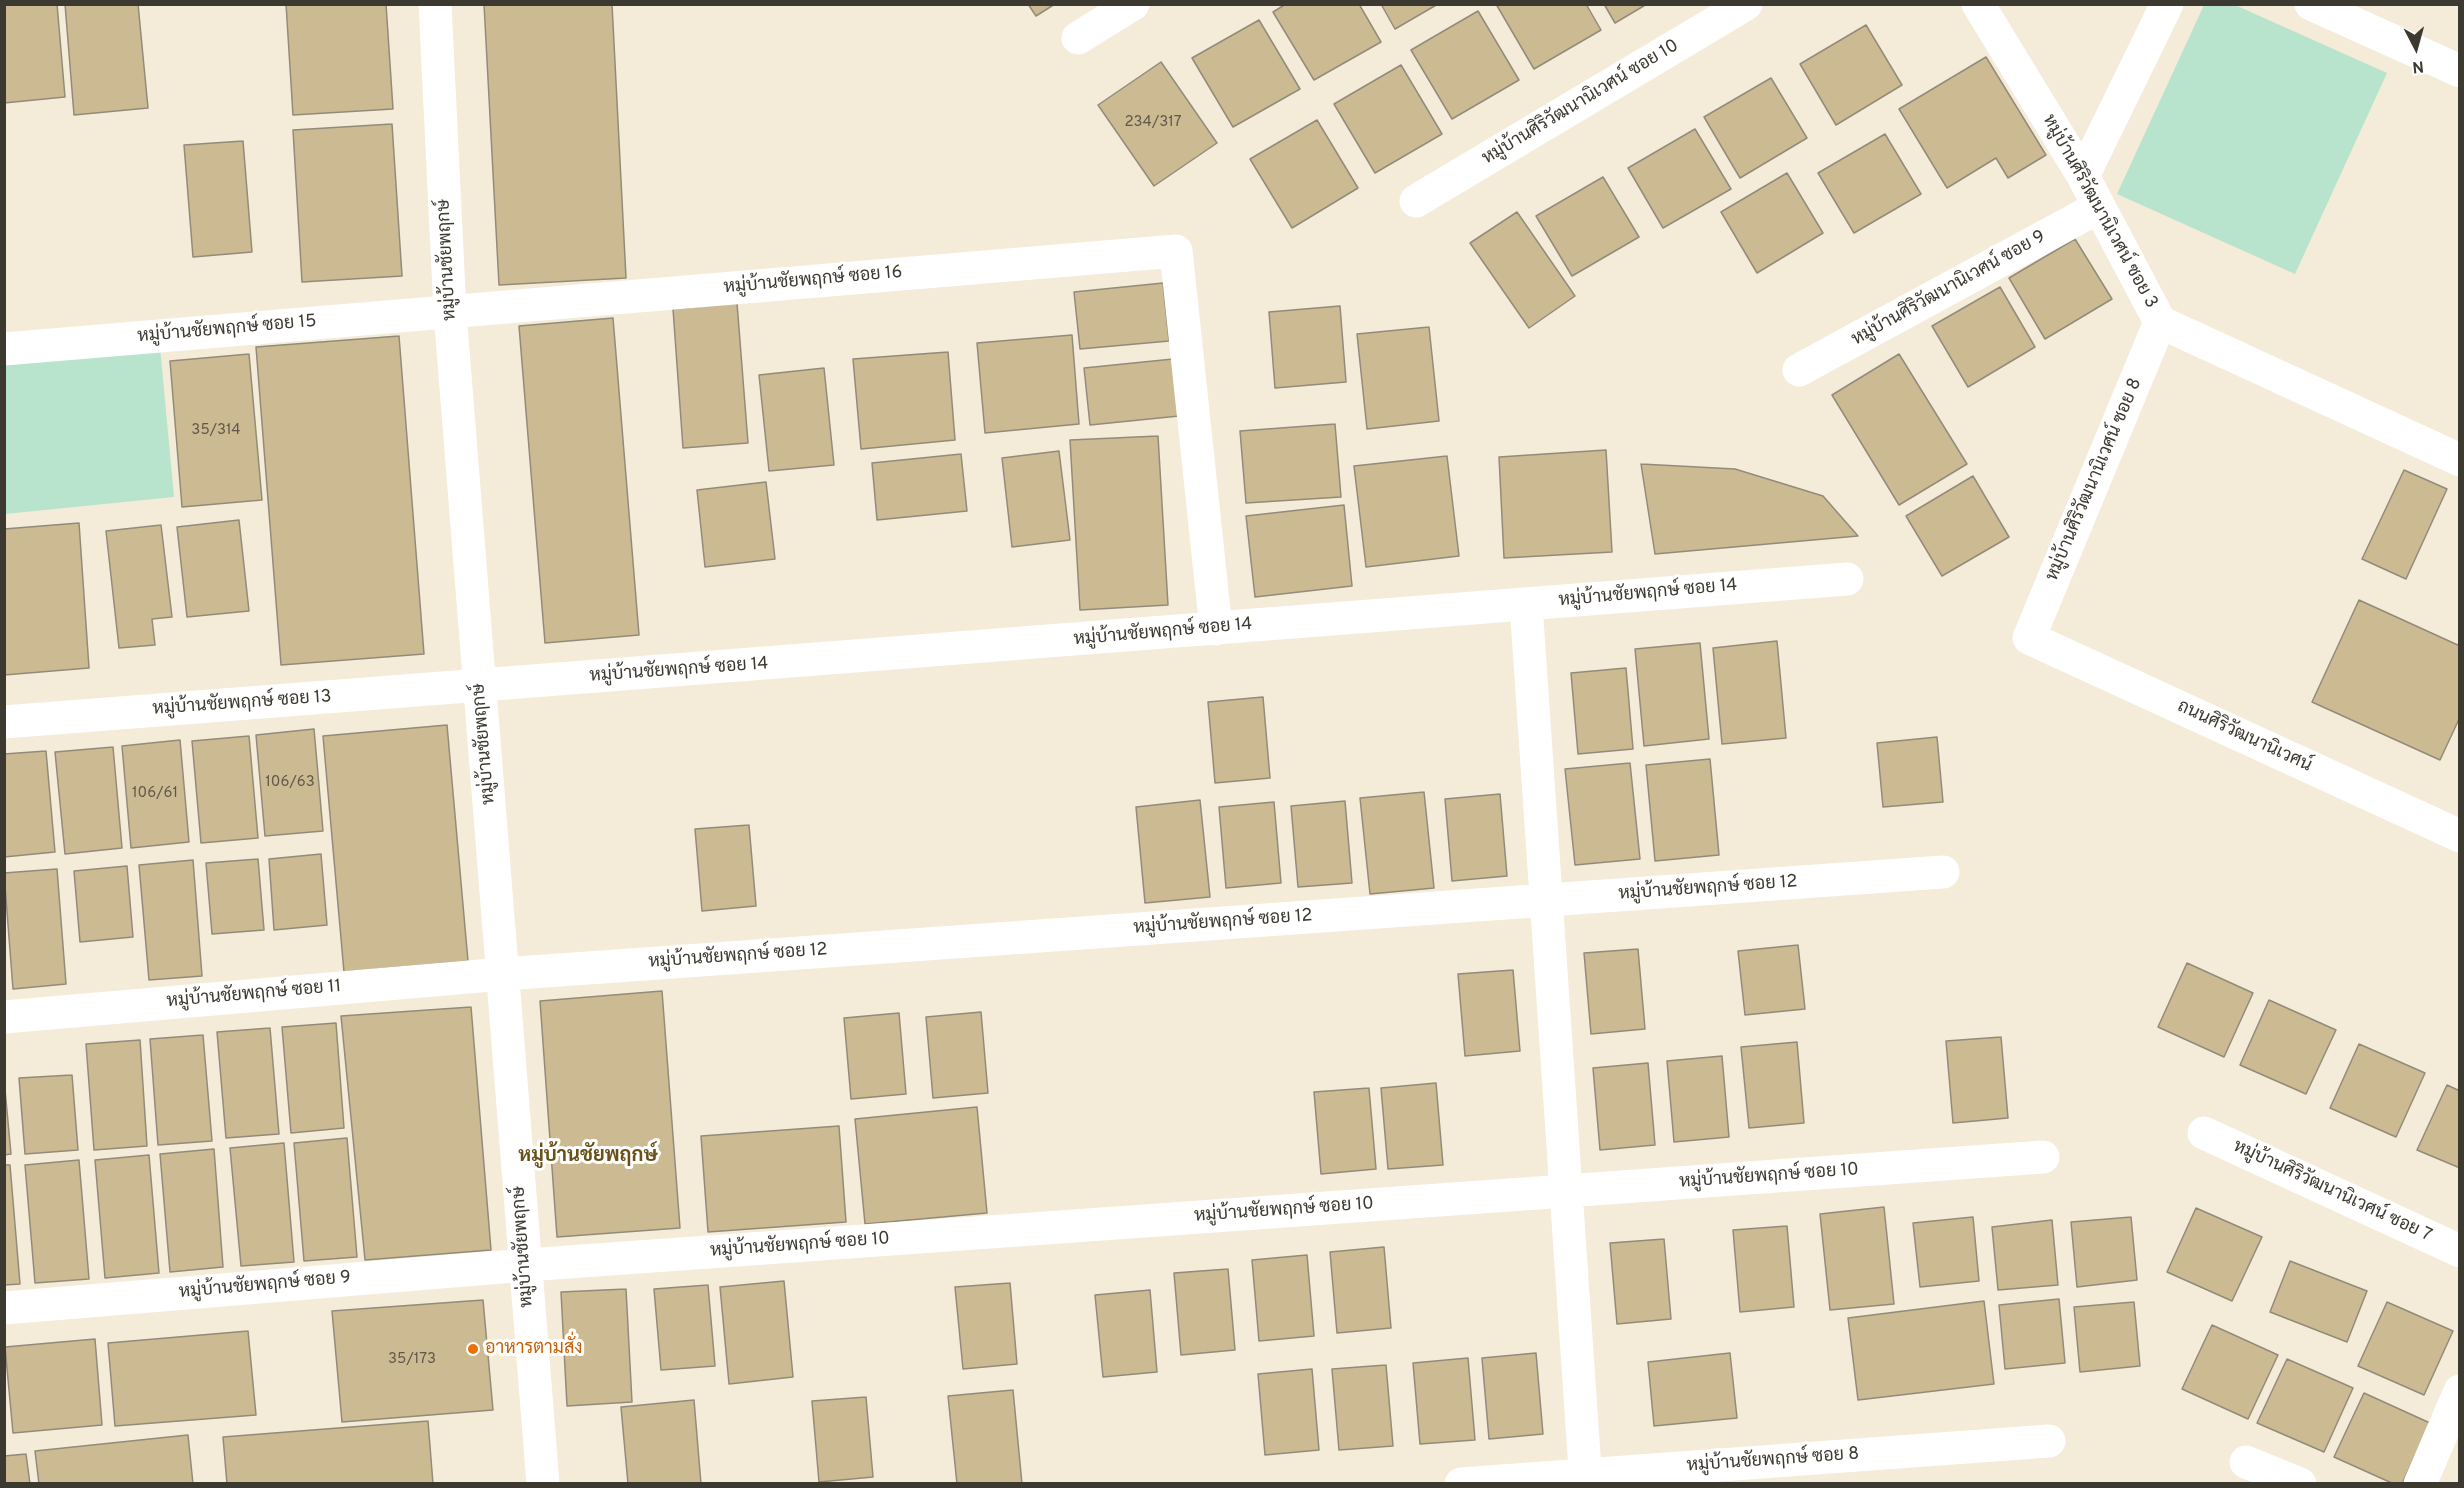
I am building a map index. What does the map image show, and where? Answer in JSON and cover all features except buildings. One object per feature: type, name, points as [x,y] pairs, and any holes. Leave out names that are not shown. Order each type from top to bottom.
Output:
[{"type":"street","name":"หมู่บ้านชัยพฤกษ์","points":[[435,4],[450,312],[543,1484]]},
{"type":"street","points":[[1078,38],[1133,4]]},
{"type":"street","name":"หมู่บ้านศิริวัฒนานิเวศน์ ซอย 10","points":[[1416,201],[1746,4]]},
{"type":"street","name":"หมู่บ้านศิริวัฒนานิเวศน์ ซอย 3","points":[[1978,4],[2083,176],[2160,322],[2460,460]]},
{"type":"street","points":[[2083,176],[2167,4]]},
{"type":"street","points":[[2311,4],[2460,71]]},
{"type":"street","name":"หมู่บ้านศิริวัฒนานิเวศน์ ซอย 9","points":[[1799,370],[2098,207]]},
{"type":"street","name":"หมู่บ้านชัยพฤกษ์ ซอย 16","points":[[450,312],[1176,251],[1216,629]]},
{"type":"street","name":"หมู่บ้านชัยพฤกษ์ ซอย 15","points":[[4,349],[450,312]]},
{"type":"street","name":"หมู่บ้านศิริวัฒนานิเวศน์ ซอย 8","points":[[2029,638],[2160,322]]},
{"type":"street","name":"หมู่บ้านชัยพฤกษ์ ซอย 14","points":[[480,687],[1846,579]]},
{"type":"street","points":[[1526,604],[1586,1479]]},
{"type":"street","name":"ถนนศิริวัฒนานิเวศน์","points":[[2029,638],[2460,836]]},
{"type":"street","name":"หมู่บ้านชัยพฤกษ์ ซอย 13","points":[[4,722],[480,687]]},
{"type":"street","name":"หมู่บ้านชัยพฤกษ์ ซอย 12","points":[[503,974],[1943,872]]},
{"type":"street","name":"หมู่บ้านชัยพฤกษ์ ซอย 11","points":[[4,1017],[503,974]]},
{"type":"street","name":"หมู่บ้านศิริวัฒนานิเวศน์ ซอย 7","points":[[2204,1133],[2460,1251]]},
{"type":"street","name":"หมู่บ้านชัยพฤกษ์ ซอย 10","points":[[526,1265],[2043,1157]]},
{"type":"street","name":"หมู่บ้านชัยพฤกษ์ ซอย 9","points":[[4,1308],[526,1265]]},
{"type":"street","points":[[2420,1484],[2460,1391]]},
{"type":"street","name":"หมู่บ้านชัยพฤกษ์ ซอย 8","points":[[1461,1484],[1586,1479],[2049,1441]]},
{"type":"street","points":[[2246,1462],[2300,1484]]},
{"type":"green space","points":[[2204,5],[2235,5],[2387,73],[2295,274],[2117,194]]},
{"type":"green space","points":[[160,347],[174,497],[5,514],[5,358]]},
{"type":"place","name":"อาหารตามสั่ง","points":[[473,1349]]},
{"type":"district","name":"หมู่บ้านชัยพฤกษ์","points":[[588,1157]]}]
